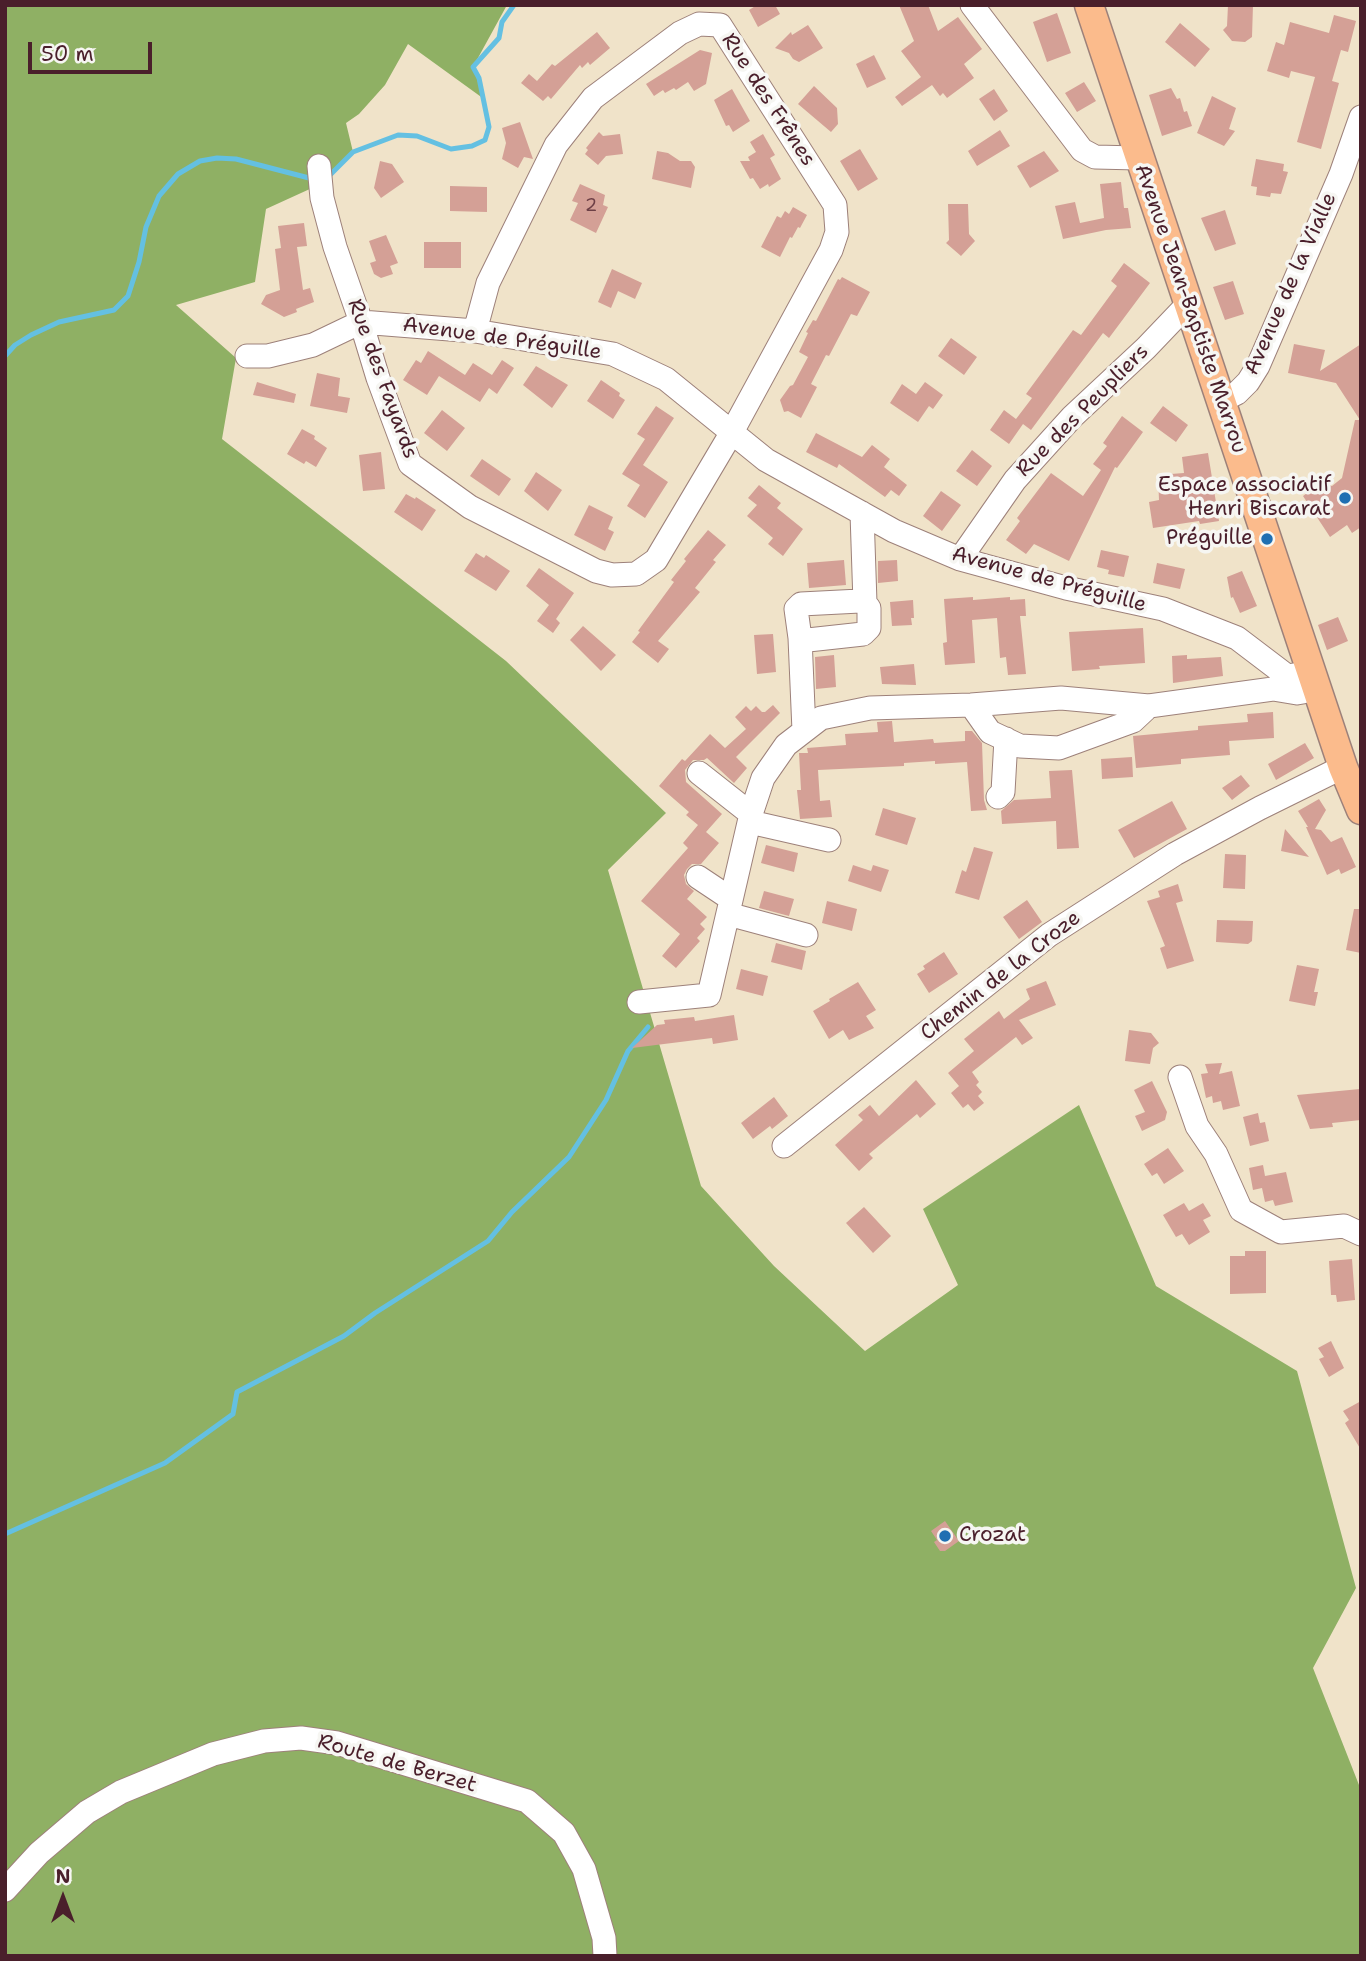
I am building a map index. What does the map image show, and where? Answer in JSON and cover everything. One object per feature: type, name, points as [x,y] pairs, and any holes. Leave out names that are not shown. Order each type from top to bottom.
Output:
[{"type":"main road","name":"Avenue Jean-Baptiste Marrou","points":[[1088,5],[1343,767],[1360,805]]},
{"type":"street","points":[[972,5],[1082,150],[1095,158],[1138,158]]},
{"type":"street","name":"Rue des Frênes","points":[[474,331],[488,283],[556,145],[593,98],[680,33],[699,24],[720,25],[835,205],[836,232],[831,250],[732,432]]},
{"type":"street","name":"Avenue de la Vialle","points":[[1221,401],[1237,393],[1258,366],[1341,174],[1361,117]]},
{"type":"street","name":"Rue des Fayards","points":[[319,166],[325,215],[378,379],[410,464],[470,507],[596,571],[612,575],[636,574],[656,560],[732,432]]},
{"type":"street","name":"Rue des Peupliers","points":[[960,559],[1015,480],[1072,417],[1146,348],[1189,303]]},
{"type":"street","points":[[247,356],[268,356],[313,345],[361,322]]},
{"type":"street","name":"Avenue de Préguille","points":[[361,322],[474,331],[613,354],[666,379],[766,460],[894,531],[960,559],[1066,588],[1163,609],[1237,638],[1280,682],[1300,674],[1315,681]]},
{"type":"street","points":[[862,513],[865,603]]},
{"type":"street","points":[[800,638],[808,640],[863,634],[869,628],[869,608],[860,601],[801,604],[796,610],[800,638],[804,731]]},
{"type":"street","points":[[639,1002],[709,995],[750,818],[763,778],[786,745],[821,718],[870,708],[971,705],[1061,698],[1149,706],[1280,682]]},
{"type":"street","points":[[971,705],[990,732],[1020,746],[1059,748],[1133,721],[1149,706]]},
{"type":"street","points":[[998,797],[1003,792],[1006,739]]},
{"type":"street","name":"Chemin de la Croze","points":[[784,1146],[1049,935],[1175,854],[1259,808],[1343,767]]},
{"type":"street","points":[[699,773],[750,818],[829,841]]},
{"type":"street","points":[[698,877],[729,907],[806,935]]},
{"type":"street","points":[[1180,1077],[1197,1126],[1216,1154],[1241,1210],[1281,1232],[1344,1226],[1361,1234]]},
{"type":"street","name":"Route de Berzet","points":[[5,1891],[39,1853],[87,1812],[121,1792],[176,1767],[213,1754],[264,1741],[301,1738],[337,1743],[527,1801],[564,1833],[584,1869],[604,1938],[605,1956]]},
{"type":"green space","points":[[5,5],[507,5],[473,67],[484,99],[408,44],[385,85],[359,114],[346,123],[353,152],[312,188],[266,209],[255,282],[176,305],[236,358],[222,439],[506,661],[666,813],[608,870],[701,1186],[774,1266],[865,1351],[958,1285],[923,1209],[1079,1105],[1156,1286],[1297,1371],[1356,1588],[1313,1668],[1359,1785],[1361,1956],[5,1956]]},
{"type":"building","points":[[757,5],[775,5],[780,14],[758,27],[749,10]]},
{"type":"building","points":[[899,5],[928,5],[938,31],[958,17],[982,49],[964,64],[974,78],[947,98],[943,93],[940,96],[932,85],[902,106],[895,97],[921,77],[901,51],[914,41]]},
{"type":"building","points":[[1228,5],[1253,5],[1252,37],[1245,42],[1232,41],[1223,30],[1227,26]]},
{"type":"building","points":[[1057,13],[1071,53],[1047,62],[1033,22]]},
{"type":"building","points":[[1334,15],[1356,21],[1348,52],[1341,50],[1332,81],[1339,83],[1321,149],[1297,142],[1315,77],[1291,71],[1289,78],[1267,71],[1276,42],[1284,45],[1290,22],[1329,33]]},
{"type":"building","points":[[1180,23],[1210,49],[1195,67],[1165,42]]},
{"type":"building","points":[[808,25],[823,48],[799,62],[789,53],[775,48],[791,32],[792,35]]},
{"type":"building","points":[[597,32],[610,48],[590,65],[588,62],[582,68],[580,65],[551,99],[548,96],[543,101],[521,83],[529,74],[537,81],[552,64],[555,66]]},
{"type":"building","points":[[700,50],[712,53],[706,84],[694,91],[688,82],[676,90],[674,88],[665,93],[663,90],[654,96],[646,84]]},
{"type":"building","points":[[874,55],[886,79],[867,88],[856,64]]},
{"type":"building","points":[[1084,82],[1096,101],[1077,112],[1065,93]]},
{"type":"building","points":[[814,86],[837,108],[838,124],[831,132],[798,104]]},
{"type":"building","points":[[1171,88],[1177,99],[1180,98],[1192,126],[1162,136],[1149,95]]},
{"type":"building","points":[[732,89],[750,121],[733,132],[729,125],[726,126],[714,100]]},
{"type":"building","points":[[994,89],[1008,111],[994,121],[979,99]]},
{"type":"building","points":[[1212,96],[1236,108],[1229,129],[1235,131],[1224,146],[1197,133]]},
{"type":"building","points":[[520,122],[533,159],[524,157],[518,168],[502,159],[506,143],[502,128]]},
{"type":"building","points":[[1000,130],[1010,146],[977,166],[968,151]]},
{"type":"building","points":[[599,132],[603,136],[620,134],[623,154],[606,156],[598,165],[585,154],[588,150],[586,148]]},
{"type":"building","points":[[763,134],[775,155],[770,158],[781,179],[760,189],[753,178],[750,179],[740,161],[750,161],[748,157],[756,152],[750,142]]},
{"type":"building","points":[[860,149],[878,179],[858,191],[840,161]]},
{"type":"building","points":[[657,151],[668,153],[680,161],[691,161],[695,167],[691,188],[652,179]]},
{"type":"building","points":[[1044,151],[1059,171],[1030,188],[1017,166]]},
{"type":"building","points":[[1256,159],[1284,164],[1283,171],[1288,172],[1281,194],[1271,193],[1270,197],[1256,195],[1257,187],[1251,186]]},
{"type":"building","points":[[380,161],[392,164],[404,182],[381,198],[374,188]]},
{"type":"building","points":[[1121,182],[1124,208],[1128,208],[1131,228],[1063,239],[1055,206],[1075,202],[1080,223],[1104,218],[1100,184]]},
{"type":"building","points":[[580,184],[605,195],[603,205],[608,207],[596,233],[570,220],[578,203],[572,201]]},
{"type":"building","points":[[450,186],[487,187],[487,212],[450,211]]},
{"type":"building","points":[[948,204],[968,204],[969,234],[975,241],[961,256],[946,243],[949,240]]},
{"type":"building","points":[[793,207],[807,215],[800,228],[790,237],[780,257],[761,247],[777,216],[781,218],[785,211],[789,214]]},
{"type":"building","points":[[1225,210],[1236,244],[1215,251],[1201,218]]},
{"type":"building","points":[[304,223],[307,246],[297,247],[303,290],[310,288],[314,302],[284,317],[261,304],[266,295],[280,290],[275,249],[281,248],[278,226]]},
{"type":"building","points":[[386,235],[398,263],[390,266],[393,274],[381,278],[374,274],[370,263],[376,261],[369,241]]},
{"type":"building","points":[[424,242],[461,242],[461,268],[424,268]]},
{"type":"building","points":[[1124,263],[1150,283],[1109,338],[1103,333],[1031,430],[1023,424],[1009,444],[990,430],[1004,410],[1016,419],[1032,398],[1026,394],[1073,330],[1081,335],[1117,286],[1111,281]]},
{"type":"building","points":[[612,269],[642,283],[635,299],[618,291],[611,308],[598,302]]},
{"type":"building","points":[[842,277],[870,292],[857,316],[851,314],[829,356],[826,355],[811,384],[817,387],[801,418],[788,411],[784,412],[780,400],[793,385],[808,357],[799,352],[808,333],[806,332],[813,320],[816,321],[838,279]]},
{"type":"building","points":[[1233,281],[1244,314],[1225,320],[1213,287]]},
{"type":"building","points":[[951,338],[977,357],[964,375],[938,356]]},
{"type":"building","points":[[1294,344],[1325,350],[1320,371],[1361,344],[1361,527],[1352,533],[1347,525],[1330,537],[1303,496],[1321,483],[1332,486],[1342,478],[1355,420],[1360,420],[1336,383],[1288,373]]},
{"type":"building","points":[[428,351],[465,375],[473,363],[492,375],[502,360],[514,368],[497,394],[489,388],[480,402],[439,376],[427,395],[403,380],[416,360],[421,363]]},
{"type":"building","points":[[536,366],[568,385],[552,408],[523,385]]},
{"type":"building","points":[[317,373],[340,378],[338,396],[350,398],[347,413],[310,406]]},
{"type":"building","points":[[601,380],[620,393],[619,396],[625,400],[613,419],[587,401]]},
{"type":"building","points":[[257,382],[296,394],[294,403],[253,395]]},
{"type":"building","points":[[925,382],[943,395],[933,409],[929,406],[918,422],[890,403],[902,384],[916,394]]},
{"type":"building","points":[[656,406],[674,418],[643,465],[668,482],[645,518],[627,506],[640,485],[622,474],[645,439],[637,434]]},
{"type":"building","points":[[1163,406],[1188,425],[1176,442],[1150,423]]},
{"type":"building","points":[[442,410],[465,428],[447,451],[424,433]]},
{"type":"building","points":[[1122,416],[1143,432],[1117,468],[1115,467],[1069,561],[1034,544],[1026,554],[1006,540],[1020,521],[1017,518],[1051,473],[1083,496],[1101,470],[1093,464],[1107,446],[1103,443]]},
{"type":"building","points":[[302,429],[315,436],[314,439],[327,448],[316,467],[306,461],[304,464],[287,454]]},
{"type":"building","points":[[816,433],[862,457],[872,445],[890,459],[884,467],[907,485],[899,496],[891,490],[885,497],[839,464],[837,468],[806,452]]},
{"type":"building","points":[[972,450],[992,466],[977,486],[956,471]]},
{"type":"building","points":[[381,452],[385,489],[363,491],[359,455]]},
{"type":"building","points":[[1208,453],[1219,521],[1200,524],[1199,521],[1153,528],[1149,502],[1159,500],[1158,475],[1184,473],[1182,457]]},
{"type":"building","points":[[482,459],[511,479],[499,496],[470,476]]},
{"type":"building","points":[[536,472],[562,490],[548,511],[524,491]]},
{"type":"building","points":[[759,485],[781,503],[777,508],[803,529],[783,556],[768,544],[773,538],[747,516],[757,505],[748,498]]},
{"type":"building","points":[[941,491],[961,505],[942,531],[923,516]]},
{"type":"building","points":[[406,494],[436,510],[422,531],[394,512]]},
{"type":"building","points":[[589,505],[613,517],[608,529],[614,532],[605,551],[574,535]]},
{"type":"building","points":[[708,530],[726,545],[695,588],[700,592],[658,641],[669,649],[658,663],[632,642],[674,582],[671,580],[686,561],[684,559]]},
{"type":"building","points":[[1101,550],[1129,556],[1124,577],[1108,574],[1109,570],[1097,567]]},
{"type":"building","points":[[476,553],[484,558],[486,555],[510,571],[496,591],[464,571]]},
{"type":"building","points":[[844,560],[846,585],[809,588],[807,563]]},
{"type":"building","points":[[897,560],[898,581],[878,583],[878,561]]},
{"type":"building","points":[[1157,563],[1185,569],[1180,589],[1153,583]]},
{"type":"building","points":[[539,568],[574,593],[556,619],[560,623],[553,633],[537,621],[549,605],[526,586]]},
{"type":"building","points":[[1242,571],[1257,606],[1240,613],[1233,597],[1231,598],[1227,577]]},
{"type":"building","points":[[973,597],[973,600],[1010,597],[1010,600],[1025,599],[1026,616],[1020,616],[1026,674],[1008,675],[1006,657],[1000,658],[997,618],[972,620],[975,663],[945,665],[943,643],[947,642],[944,599]]},
{"type":"building","points":[[913,600],[912,625],[892,626],[890,602]]},
{"type":"building","points":[[1338,617],[1348,641],[1327,650],[1318,625]]},
{"type":"building","points":[[583,626],[616,655],[601,671],[570,640]]},
{"type":"building","points":[[1143,628],[1145,663],[1072,671],[1069,632]]},
{"type":"building","points":[[773,634],[776,672],[757,674],[754,635]]},
{"type":"building","points":[[834,655],[836,687],[816,689],[815,657]]},
{"type":"building","points":[[1187,655],[1187,659],[1221,657],[1223,676],[1173,683],[1172,656]]},
{"type":"building","points":[[914,664],[916,685],[882,684],[880,667]]},
{"type":"building","points":[[773,705],[780,713],[736,757],[747,768],[734,783],[707,758],[693,760],[685,770],[686,782],[722,814],[706,832],[719,843],[701,864],[692,864],[684,875],[686,884],[694,891],[687,899],[707,917],[700,924],[705,929],[697,938],[700,941],[676,968],[662,956],[680,934],[641,901],[688,848],[683,843],[698,825],[686,815],[689,812],[659,786],[682,759],[685,761],[710,734],[725,748],[746,729],[735,717],[746,706],[751,711],[756,706],[765,712]]},
{"type":"building","points":[[1273,712],[1274,738],[1229,741],[1230,755],[1181,759],[1181,764],[1136,768],[1133,736],[1248,722],[1247,714]]},
{"type":"building","points":[[892,721],[894,742],[933,739],[934,743],[965,741],[965,731],[972,731],[982,743],[984,800],[987,810],[971,811],[967,762],[935,764],[935,761],[904,763],[904,766],[818,770],[820,801],[830,800],[832,817],[800,819],[797,790],[801,790],[799,753],[808,753],[807,748],[846,745],[845,734],[878,732],[877,722]]},
{"type":"building","points":[[1305,743],[1314,758],[1276,780],[1268,764]]},
{"type":"building","points":[[1132,757],[1133,777],[1102,779],[1101,759]]},
{"type":"building","points":[[1072,770],[1079,848],[1057,849],[1056,821],[1002,824],[1001,811],[1014,800],[1051,798],[1049,771]]},
{"type":"building","points":[[1241,775],[1250,786],[1232,800],[1222,788]]},
{"type":"building","points":[[1319,799],[1326,810],[1315,829],[1321,830],[1331,842],[1342,837],[1356,867],[1341,874],[1339,869],[1327,875],[1308,827],[1298,811]]},
{"type":"building","points":[[1172,801],[1187,829],[1134,858],[1118,830]]},
{"type":"building","points":[[883,808],[916,818],[907,845],[875,835]]},
{"type":"building","points":[[1285,829],[1309,857],[1281,851]]},
{"type":"building","points":[[766,845],[798,853],[794,872],[761,863]]},
{"type":"building","points":[[974,847],[993,852],[979,900],[955,893],[962,870],[966,872]]},
{"type":"building","points":[[1225,854],[1246,855],[1245,889],[1223,888]]},
{"type":"building","points":[[853,865],[871,871],[873,865],[889,870],[881,892],[848,881]]},
{"type":"building","points":[[1178,884],[1183,901],[1176,903],[1194,961],[1167,969],[1160,948],[1165,946],[1147,901],[1160,897],[1158,891]]},
{"type":"building","points":[[764,891],[794,899],[789,916],[759,908]]},
{"type":"building","points":[[1027,900],[1042,922],[1019,939],[1003,917]]},
{"type":"building","points":[[827,901],[857,909],[852,931],[822,923]]},
{"type":"building","points":[[1354,909],[1361,909],[1361,953],[1346,950]]},
{"type":"building","points":[[1217,920],[1253,921],[1252,941],[1248,944],[1216,942]]},
{"type":"building","points":[[776,943],[806,951],[802,970],[771,962]]},
{"type":"building","points":[[944,952],[958,974],[929,993],[917,974],[925,969],[923,966]]},
{"type":"building","points":[[1297,965],[1319,969],[1314,992],[1318,992],[1315,1006],[1289,1001]]},
{"type":"building","points":[[741,969],[768,976],[763,996],[736,989]]},
{"type":"building","points":[[1046,981],[1056,1005],[1019,1020],[1033,1038],[1022,1045],[1016,1037],[972,1072],[979,1082],[976,1085],[982,1092],[978,1096],[984,1103],[974,1111],[968,1104],[963,1108],[951,1093],[959,1086],[948,1073],[974,1051],[964,1039],[999,1011],[1004,1019],[1030,999],[1026,989]]},
{"type":"building","points":[[858,982],[876,1010],[866,1016],[874,1028],[849,1040],[843,1030],[829,1039],[813,1011]]},
{"type":"building","points":[[734,1015],[738,1040],[713,1044],[712,1038],[632,1048],[657,1025],[665,1024],[664,1020],[694,1017],[695,1021]]},
{"type":"building","points":[[1129,1030],[1151,1033],[1159,1043],[1153,1048],[1150,1064],[1125,1061]]},
{"type":"building","points":[[1222,1063],[1219,1074],[1232,1071],[1240,1106],[1223,1110],[1221,1101],[1213,1103],[1212,1096],[1206,1098],[1201,1074],[1208,1073],[1205,1064]]},
{"type":"building","points":[[916,1080],[936,1104],[920,1118],[917,1114],[869,1154],[873,1158],[859,1171],[835,1145],[863,1120],[858,1115],[870,1105],[879,1116]]},
{"type":"building","points":[[1152,1081],[1167,1112],[1165,1120],[1142,1131],[1135,1116],[1145,1112],[1134,1090]]},
{"type":"building","points":[[1360,1089],[1361,1120],[1310,1129],[1297,1095]]},
{"type":"building","points":[[774,1097],[788,1116],[753,1139],[741,1123]]},
{"type":"building","points":[[1258,1113],[1260,1123],[1265,1122],[1269,1141],[1250,1146],[1243,1117]]},
{"type":"building","points":[[1168,1148],[1184,1171],[1164,1184],[1157,1173],[1152,1176],[1144,1164]]},
{"type":"building","points":[[1263,1165],[1265,1176],[1286,1172],[1293,1202],[1275,1206],[1273,1200],[1265,1202],[1262,1188],[1253,1190],[1249,1168]]},
{"type":"building","points":[[1184,1203],[1189,1211],[1203,1203],[1211,1216],[1203,1220],[1210,1232],[1189,1245],[1182,1234],[1176,1237],[1163,1215]]},
{"type":"building","points":[[864,1207],[891,1236],[873,1253],[846,1223]]},
{"type":"building","points":[[1245,1251],[1266,1251],[1266,1293],[1230,1294],[1230,1256],[1245,1256]]},
{"type":"building","points":[[1352,1259],[1355,1300],[1337,1302],[1336,1295],[1331,1295],[1329,1261]]},
{"type":"building","points":[[1331,1341],[1344,1368],[1329,1377],[1319,1359],[1324,1357],[1318,1348]]},
{"type":"building","points":[[1361,1401],[1361,1450],[1345,1423],[1349,1420],[1343,1411]]},
{"type":"building","name":"Crozat","points":[[945,1521],[959,1541],[945,1551],[940,1551],[931,1531]]},
{"type":"waterway","points":[[329,176],[353,152],[398,135],[417,136],[451,149],[472,146],[485,140],[489,127],[479,78],[473,67],[499,38],[502,22],[514,5]]},
{"type":"waterway","points":[[5,356],[15,345],[59,322],[114,310],[128,296],[146,227],[159,196],[178,174],[200,161],[236,159],[309,178]]},
{"type":"waterway","points":[[5,1534],[165,1463],[233,1414],[237,1392],[344,1336],[375,1313],[488,1241],[512,1212],[569,1157],[606,1100],[628,1051],[648,1027]]},
{"type":"place","name":"Espace associatif Henri Biscarat","points":[[1345,498]]},
{"type":"place","name":"Préguille","points":[[1267,539]]},
{"type":"place","name":"Crozat","points":[[945,1536]]}]
